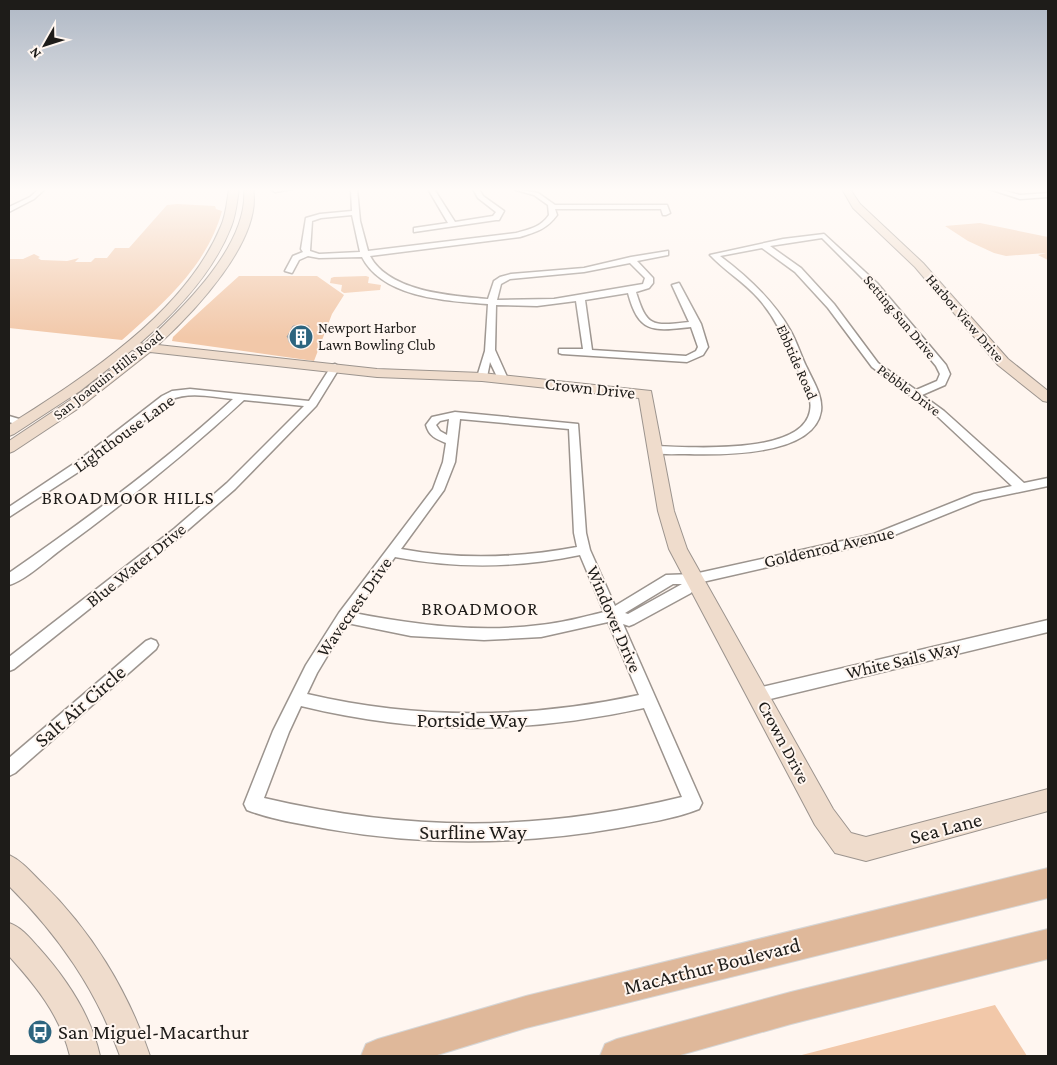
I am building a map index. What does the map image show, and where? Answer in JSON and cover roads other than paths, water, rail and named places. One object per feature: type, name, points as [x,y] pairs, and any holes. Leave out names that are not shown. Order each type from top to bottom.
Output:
[{"type":"main road","name":"MacArthur Boulevard","points":[[378,1056],[526,1012],[1048,883]]},
{"type":"main road","points":[[617,1056],[791,1008],[1048,944]]},
{"type":"street","name":"San Joaquin Hills Road","points":[[9,431],[15,421],[75,387],[128,346],[170,309],[215,252],[221,239]]},
{"type":"street","name":"San Joaquin Hills Road","points":[[9,448],[89,393],[147,347],[176,320],[222,268],[238,239]]},
{"type":"street","points":[[306,239],[304,249],[307,253]]},
{"type":"street","points":[[362,239],[366,254],[376,272],[387,280],[404,288],[436,295],[491,301],[536,303],[580,298],[646,286],[650,280],[631,260]]},
{"type":"street","points":[[289,271],[296,258],[307,253],[320,256],[366,254],[483,239]]},
{"type":"street","name":"Setting Sun Drive","points":[[763,245],[806,239]]},
{"type":"street","name":"Setting Sun Drive","points":[[827,239],[864,273],[941,365],[945,374],[941,383],[914,395]]},
{"type":"street","name":"Harbor View Drive","points":[[891,239],[920,265],[1003,362],[1048,398]]},
{"type":"street","name":"Ebbtide Road","points":[[655,450],[729,450],[777,443],[798,434],[812,421],[815,414],[815,398],[784,327],[745,281],[714,255],[763,245]]},
{"type":"street","name":"Pebble Drive","points":[[763,245],[790,263],[803,276],[830,306],[875,365],[940,413],[1021,487]]},
{"type":"street","points":[[502,374],[490,351],[491,301],[498,282],[505,278],[584,270],[665,253]]},
{"type":"street","points":[[562,351],[687,359],[702,350],[696,324],[676,285]]},
{"type":"street","points":[[631,290],[641,318],[646,322],[662,325],[696,324]]},
{"type":"street","points":[[580,298],[588,353]]},
{"type":"street","name":"Crown Drive","points":[[128,346],[377,373],[484,372],[646,394],[670,529],[694,579],[824,817],[844,844]]},
{"type":"street","points":[[484,372],[486,356],[490,351]]},
{"type":"street","name":"Blue Water Drive","points":[[9,665],[178,532],[231,486],[312,404],[335,368]]},
{"type":"street","name":"Lighthouse Lane","points":[[9,513],[82,464],[171,395],[190,392],[312,404]]},
{"type":"street","points":[[9,580],[157,472],[242,397]]},
{"type":"street","points":[[452,441],[437,435],[432,431],[431,425],[441,416],[455,414]]},
{"type":"street","name":"Windover Drive","points":[[455,414],[574,426],[580,533],[584,550],[693,803]]},
{"type":"street","name":"Wavecrest Drive","points":[[253,804],[274,748],[296,698],[344,617],[438,490],[447,469],[455,414]]},
{"type":"street","name":"Goldenrod Avenue","points":[[344,617],[412,630],[484,634],[541,631],[613,616],[629,620],[686,588],[694,579],[877,538],[961,503],[1048,482]]},
{"type":"street","points":[[393,552],[424,558],[488,562],[546,558],[584,550]]},
{"type":"street","name":"White Sails Way","points":[[758,695],[1048,626]]},
{"type":"street","name":"Salt Air Circle","points":[[9,768],[151,645]]},
{"type":"street","name":"Portside Way","points":[[296,698],[380,716],[470,723],[562,718],[649,700]]},
{"type":"street","name":"Sea Lane","points":[[844,844],[866,850],[1048,800]]},
{"type":"street","name":"Surfline Way","points":[[253,804],[319,821],[369,829],[410,833],[493,835],[585,826],[655,813],[693,803]]},
{"type":"street","points":[[9,868],[48,907],[81,947],[110,995],[135,1056]]},
{"type":"street","points":[[9,936],[51,982],[80,1035],[85,1056]]},
{"type":"place","name":"Newport Harbor Lawn Bowling Club","points":[[301,337]]},
{"type":"place","name":"San Miguel-Macarthur","points":[[40,1032]]},
{"type":"district","name":"BROADMOOR HILLS","points":[[128,497]]},
{"type":"district","name":"BROADMOOR","points":[[480,608]]}]
